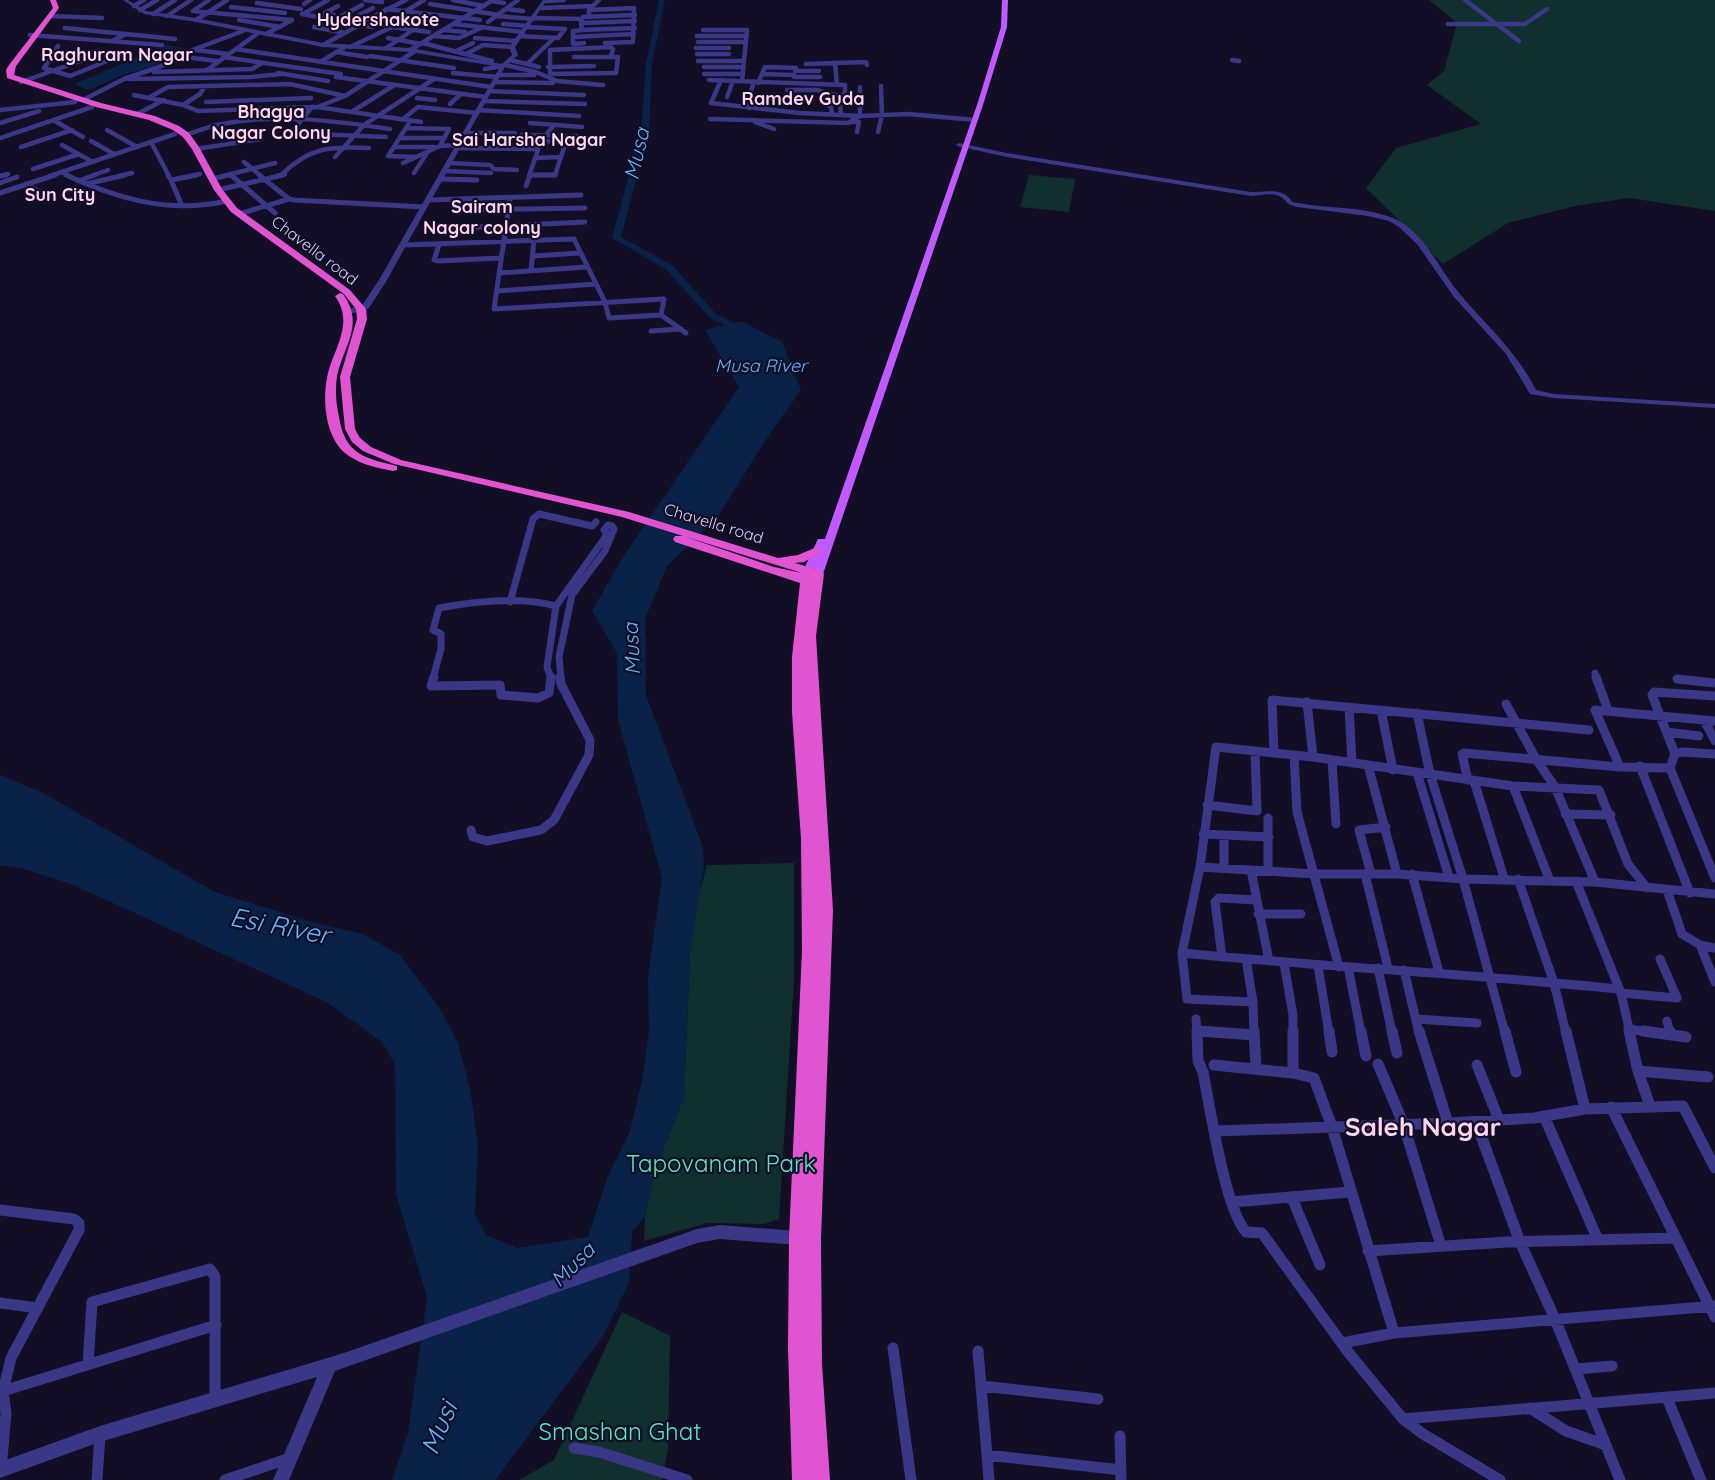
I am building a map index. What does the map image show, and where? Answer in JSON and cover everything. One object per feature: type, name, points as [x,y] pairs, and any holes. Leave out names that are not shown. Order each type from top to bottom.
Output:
[{"type":"highway","name":"Chavella road","points":[[45,0],[50,10],[10,70],[10,76],[92,107],[165,126],[188,150],[200,174],[246,227],[329,285],[348,304],[350,312],[348,333],[336,360],[332,380],[335,434],[342,446],[349,452],[369,462],[603,523],[734,552]]},
{"type":"highway","points":[[51,16],[57,5],[53,0]]},
{"type":"highway","name":"Chavella road","points":[[51,16],[5,66],[2,77],[13,84],[167,123],[186,135],[196,149],[223,203],[335,282],[361,309],[362,319],[345,377],[350,429],[361,445],[398,462],[603,523],[625,520],[808,576]]},
{"type":"highway","points":[[801,635],[801,611],[794,588],[774,565],[800,559],[817,551]]},
{"type":"highway","points":[[802,1480],[798,1348],[798,1238],[810,951],[808,839],[798,657],[808,576]]},
{"type":"highway","points":[[808,576],[811,682],[821,832],[825,949],[812,1239],[812,1364],[820,1480]]},
{"type":"main road","points":[[972,120],[999,27],[1001,17],[999,0]]},
{"type":"main road","points":[[808,576],[1005,27],[1005,0]]},
{"type":"main road","points":[[808,576],[961,148]]},
{"type":"street","points":[[125,0],[153,14],[196,20],[323,45],[412,51],[543,71],[548,68]]},
{"type":"street","points":[[134,6],[144,0]]},
{"type":"street","points":[[141,10],[157,0]]},
{"type":"street","points":[[153,14],[175,0]]},
{"type":"street","points":[[167,16],[191,0]]},
{"type":"street","points":[[181,19],[209,0]]},
{"type":"street","points":[[196,20],[226,0]]},
{"type":"street","points":[[304,4],[310,0]]},
{"type":"street","points":[[310,10],[328,0]]},
{"type":"street","points":[[325,13],[345,0]]},
{"type":"street","points":[[323,29],[336,18],[363,6],[360,5],[368,0],[385,1]]},
{"type":"street","points":[[383,16],[389,18],[406,12],[424,0]]},
{"type":"street","points":[[453,0],[496,9]]},
{"type":"street","points":[[488,22],[518,0]]},
{"type":"street","points":[[350,312],[361,309],[371,299],[441,179],[491,87],[515,53],[524,31],[544,3],[564,0]]},
{"type":"street","points":[[544,3],[593,6],[599,0]]},
{"type":"street","points":[[1465,0],[1486,15],[1496,26],[1519,41]]},
{"type":"street","points":[[346,22],[385,1]]},
{"type":"street","points":[[323,45],[404,1],[415,6]]},
{"type":"street","points":[[386,137],[291,133],[315,107],[345,96],[400,61],[422,43],[492,1],[504,3]]},
{"type":"street","points":[[242,14],[259,2],[336,18]]},
{"type":"street","points":[[430,4],[498,16],[524,31]]},
{"type":"street","points":[[231,7],[285,13]]},
{"type":"street","points":[[386,9],[400,14]]},
{"type":"street","points":[[507,9],[523,11]]},
{"type":"street","points":[[1448,24],[1496,26],[1528,23],[1547,9]]},
{"type":"street","points":[[193,10],[292,20]]},
{"type":"street","points":[[266,34],[292,20],[302,11],[310,10],[371,29],[346,34],[327,34]]},
{"type":"street","points":[[406,12],[480,20]]},
{"type":"street","points":[[216,24],[231,13]]},
{"type":"street","points":[[423,13],[422,16],[428,18],[442,19],[446,16]]},
{"type":"street","points":[[582,21],[589,16],[635,15],[635,28],[633,42],[573,44],[573,31],[635,28]]},
{"type":"street","points":[[51,16],[102,18]]},
{"type":"street","points":[[328,18],[312,27],[346,34]]},
{"type":"street","points":[[419,24],[428,18]]},
{"type":"street","points":[[240,20],[280,27]]},
{"type":"street","points":[[582,21],[582,30]]},
{"type":"street","points":[[456,51],[474,40],[568,22],[635,21]]},
{"type":"street","points":[[454,24],[524,31],[565,29],[558,38],[554,38],[527,64]]},
{"type":"street","points":[[503,24],[554,38]]},
{"type":"street","points":[[297,76],[336,52],[394,25],[460,39],[468,38],[482,28]]},
{"type":"street","points":[[65,28],[175,39]]},
{"type":"street","points":[[386,48],[413,30]]},
{"type":"street","points":[[444,30],[465,33]]},
{"type":"street","points":[[703,30],[747,30],[742,81]]},
{"type":"street","points":[[0,123],[54,106],[79,101],[124,79],[243,31]]},
{"type":"street","points":[[466,54],[483,45],[524,31]]},
{"type":"street","points":[[207,70],[258,33]]},
{"type":"street","points":[[33,34],[162,45]]},
{"type":"street","points":[[114,41],[126,34]]},
{"type":"street","points":[[388,38],[422,43],[492,61]]},
{"type":"street","points":[[730,45],[698,39],[747,39]]},
{"type":"street","points":[[696,48],[730,45],[747,39]]},
{"type":"street","points":[[728,61],[730,45]]},
{"type":"street","points":[[58,46],[44,66],[51,71],[70,76],[117,57]]},
{"type":"street","points":[[611,56],[613,48],[611,47],[549,50],[548,68],[554,75],[615,74]]},
{"type":"street","points":[[572,66],[574,48]]},
{"type":"street","points":[[48,60],[80,49]]},
{"type":"street","points":[[195,50],[228,54]]},
{"type":"street","points":[[236,50],[491,87],[584,95]]},
{"type":"street","points":[[336,52],[453,71],[491,87],[587,107],[537,106],[531,112]]},
{"type":"street","points":[[21,82],[103,53]]},
{"type":"street","points":[[697,54],[729,54]]},
{"type":"street","points":[[309,55],[328,57]]},
{"type":"street","points":[[574,57],[611,56],[619,58],[613,82],[599,82],[600,75]]},
{"type":"street","points":[[223,57],[341,74]]},
{"type":"street","points":[[592,75],[597,57]]},
{"type":"street","points":[[193,58],[217,61]]},
{"type":"street","points":[[1232,60],[1239,61]]},
{"type":"street","points":[[698,61],[744,61]]},
{"type":"street","points":[[784,104],[797,62]]},
{"type":"street","points":[[806,64],[866,62],[867,65]]},
{"type":"street","points":[[240,93],[253,70],[262,63]]},
{"type":"street","points":[[835,63],[837,85]]},
{"type":"street","points":[[177,87],[192,64]]},
{"type":"street","points":[[506,64],[557,81],[603,85]]},
{"type":"street","points":[[485,69],[506,64],[527,64],[548,68],[594,66]]},
{"type":"street","points":[[774,129],[755,122],[746,102],[751,88],[762,74],[766,64],[795,73],[820,77]]},
{"type":"street","points":[[352,66],[336,77],[418,90],[461,94],[512,82],[553,83]]},
{"type":"street","points":[[704,67],[744,67]]},
{"type":"street","points":[[145,72],[253,70],[297,76],[353,91]]},
{"type":"street","points":[[762,74],[819,71]]},
{"type":"street","points":[[124,79],[250,77],[281,74]]},
{"type":"street","points":[[704,74],[743,74]]},
{"type":"street","points":[[716,74],[718,80],[711,103],[784,104],[800,113],[832,111],[840,108]]},
{"type":"street","points":[[491,87],[516,75],[544,75]]},
{"type":"street","points":[[512,82],[516,75]]},
{"type":"street","points":[[335,157],[364,125],[434,79]]},
{"type":"street","points":[[709,80],[742,81],[789,87],[817,90],[839,96],[844,94],[846,86],[837,85],[789,87],[774,89],[751,88]]},
{"type":"street","points":[[727,97],[733,81]]},
{"type":"street","points":[[150,97],[168,87],[290,84],[345,96]]},
{"type":"street","points":[[254,100],[265,85]]},
{"type":"street","points":[[183,105],[200,94],[205,86]]},
{"type":"street","points":[[353,111],[393,86]]},
{"type":"street","points":[[878,132],[882,115],[881,86]]},
{"type":"street","points":[[860,87],[860,116]]},
{"type":"street","points":[[772,103],[774,89]]},
{"type":"street","points":[[425,115],[444,92]]},
{"type":"street","points":[[134,94],[183,105],[198,111],[315,107],[421,122]]},
{"type":"street","points":[[450,104],[461,94]]},
{"type":"street","points":[[839,96],[841,115]]},
{"type":"street","points":[[206,102],[311,98]]},
{"type":"street","points":[[417,98],[449,110],[579,116]]},
{"type":"street","points":[[266,109],[273,99]]},
{"type":"street","points":[[823,99],[832,111],[841,115],[908,114],[972,120]]},
{"type":"street","points":[[137,114],[164,100]]},
{"type":"street","points":[[746,102],[784,104]]},
{"type":"street","points":[[403,119],[418,107],[433,104]]},
{"type":"street","points":[[716,104],[709,121],[754,118],[800,124],[860,122],[857,132]]},
{"type":"street","points":[[0,110],[54,106]]},
{"type":"street","points":[[0,138],[92,107]]},
{"type":"street","points":[[908,107],[908,114]]},
{"type":"street","points":[[225,123],[234,110]]},
{"type":"street","points":[[440,117],[449,110]]},
{"type":"street","points":[[800,113],[800,124]]},
{"type":"street","points":[[850,122],[860,116]]},
{"type":"street","points":[[53,120],[82,137]]},
{"type":"street","points":[[411,120],[388,156],[417,157]]},
{"type":"street","points":[[7,121],[21,131]]},
{"type":"street","points":[[186,135],[225,123],[248,122],[300,121],[390,129]]},
{"type":"street","points":[[247,140],[243,133],[248,122]]},
{"type":"street","points":[[530,123],[582,127]]},
{"type":"street","points":[[813,132],[819,123]]},
{"type":"street","points":[[526,186],[541,141],[554,125]]},
{"type":"street","points":[[403,163],[439,146],[449,129],[406,128]]},
{"type":"street","points":[[21,147],[72,130]]},
{"type":"street","points":[[107,130],[137,147]]},
{"type":"street","points":[[465,134],[495,131],[576,139],[566,142],[541,141]]},
{"type":"street","points":[[1,195],[26,184],[175,134]]},
{"type":"street","points":[[400,138],[444,138]]},
{"type":"street","points":[[196,149],[261,139]]},
{"type":"street","points":[[91,141],[114,154]]},
{"type":"street","points":[[151,142],[182,206]]},
{"type":"street","points":[[530,175],[555,175],[566,142]]},
{"type":"street","points":[[222,144],[224,152]]},
{"type":"street","points":[[62,145],[93,162]]},
{"type":"street","points":[[218,190],[284,174],[288,167],[321,147],[369,148]]},
{"type":"street","points":[[394,147],[538,149]]},
{"type":"street","points":[[961,148],[1251,194],[1279,193],[1286,196],[1290,203],[1297,205],[1369,214],[1391,220],[1419,243],[1456,294],[1521,369],[1533,392],[1554,396],[1715,406]]},
{"type":"street","points":[[414,173],[427,153]]},
{"type":"street","points":[[33,169],[79,154]]},
{"type":"street","points":[[535,158],[560,157]]},
{"type":"street","points":[[244,162],[289,199]]},
{"type":"street","points":[[212,179],[275,163]]},
{"type":"street","points":[[449,163],[490,165],[494,169],[517,170]]},
{"type":"street","points":[[78,181],[108,170]]},
{"type":"street","points":[[444,171],[491,173]]},
{"type":"street","points":[[61,172],[86,184],[152,205],[208,207],[223,203]]},
{"type":"street","points":[[86,184],[132,173]]},
{"type":"street","points":[[0,176],[8,174]]},
{"type":"street","points":[[171,180],[200,174]]},
{"type":"street","points":[[230,174],[264,206],[275,213]]},
{"type":"street","points":[[0,183],[17,177]]},
{"type":"street","points":[[441,179],[477,180]]},
{"type":"street","points":[[26,184],[41,193]]},
{"type":"street","points":[[429,200],[581,195]]},
{"type":"street","points":[[493,317],[510,198]]},
{"type":"street","points":[[239,214],[289,199],[424,207]]},
{"type":"street","points":[[461,210],[585,208]]},
{"type":"street","points":[[438,229],[585,222]]},
{"type":"street","points":[[403,246],[574,239],[605,302],[608,317],[611,319],[661,315],[683,331],[651,332]]},
{"type":"street","points":[[531,271],[534,240]]},
{"type":"street","points":[[439,244],[434,260],[436,261],[501,258]]},
{"type":"street","points":[[533,256],[580,253]]},
{"type":"street","points":[[500,273],[586,267]]},
{"type":"street","points":[[497,291],[596,284]]},
{"type":"street","points":[[494,309],[528,307],[556,309],[605,302],[664,299],[661,315]]},
{"type":"street","points":[[527,315],[528,307]]},
{"type":"street","points":[[471,830],[474,837],[487,841],[541,830],[554,820],[589,755],[590,740],[561,684],[559,657],[572,595],[605,551],[614,529],[603,523],[539,514],[533,519],[510,602]]},
{"type":"street","points":[[556,606],[510,602],[454,604],[440,608],[432,630],[441,634],[441,649],[431,686],[500,685],[501,695],[538,698],[549,693],[551,674],[547,667],[556,606],[604,539],[607,533],[603,523]]},
{"type":"street","points":[[1595,673],[1608,710]]},
{"type":"street","points":[[1677,679],[1715,683]]},
{"type":"street","points":[[1699,682],[1704,695]]},
{"type":"street","points":[[1715,696],[1653,693],[1675,754],[1670,768],[1715,878]]},
{"type":"street","points":[[1274,753],[1272,700],[1589,730]]},
{"type":"street","points":[[1308,702],[1313,757]]},
{"type":"street","points":[[1506,704],[1555,788],[1595,882]]},
{"type":"street","points":[[1348,707],[1352,763]]},
{"type":"street","points":[[1380,710],[1393,770]]},
{"type":"street","points":[[1620,767],[1595,710],[1715,721]]},
{"type":"street","points":[[1417,713],[1431,774],[1463,879],[1516,1072]]},
{"type":"street","points":[[1704,720],[1715,741]]},
{"type":"street","points":[[1666,732],[1699,736]]},
{"type":"street","points":[[1253,1002],[1187,999],[1182,953],[1200,867],[1216,747],[1313,757],[1513,786],[1599,790],[1611,815],[1628,864],[1647,888]]},
{"type":"street","points":[[1207,805],[1257,811],[1255,752]]},
{"type":"street","points":[[1675,754],[1682,752],[1715,754]]},
{"type":"street","points":[[1504,878],[1462,754],[1620,767],[1670,768]]},
{"type":"street","points":[[1294,755],[1297,812],[1307,855],[1344,967],[1366,1056]]},
{"type":"street","points":[[1332,760],[1336,824]]},
{"type":"street","points":[[1368,765],[1397,874]]},
{"type":"street","points":[[1640,766],[1690,893]]},
{"type":"street","points":[[1417,773],[1449,877]]},
{"type":"street","points":[[1513,786],[1550,881]]},
{"type":"street","points":[[1565,814],[1611,815]]},
{"type":"street","points":[[1268,818],[1268,870]]},
{"type":"street","points":[[1386,827],[1359,830],[1397,1053]]},
{"type":"street","points":[[1203,834],[1269,837]]},
{"type":"street","points":[[1224,835],[1224,868]]},
{"type":"street","points":[[1200,867],[1315,874],[1412,874],[1463,879],[1576,881],[1715,894]]},
{"type":"street","points":[[1251,870],[1269,961]]},
{"type":"street","points":[[1412,874],[1439,972]]},
{"type":"street","points":[[1518,879],[1554,983],[1585,1109]]},
{"type":"street","points":[[1576,881],[1620,991],[1638,1071],[1650,1106]]},
{"type":"street","points":[[1667,890],[1683,934],[1700,945],[1715,948]]},
{"type":"street","points":[[1222,957],[1215,902],[1218,898],[1256,900]]},
{"type":"street","points":[[1258,914],[1301,914]]},
{"type":"street","points":[[1700,945],[1715,981]]},
{"type":"street","points":[[1182,953],[1318,966],[1383,968],[1488,976],[1677,998],[1660,959]]},
{"type":"street","points":[[1246,959],[1253,1002],[1256,1068]]},
{"type":"street","points":[[1284,963],[1293,1015],[1293,1073]]},
{"type":"street","points":[[1318,966],[1332,1052]]},
{"type":"street","points":[[1404,970],[1416,1019],[1448,1123]]},
{"type":"street","points":[[1196,1019],[1198,1061],[1203,1072],[1232,1202],[1244,1231],[1262,1233],[1342,1343],[1403,1419],[1423,1434],[1500,1480]]},
{"type":"street","points":[[1416,1019],[1477,1023]]},
{"type":"street","points":[[1667,1021],[1671,1035]]},
{"type":"street","points":[[1628,1029],[1686,1037]]},
{"type":"street","points":[[1198,1030],[1254,1035]]},
{"type":"street","points":[[1378,1064],[1402,1123],[1442,1246]]},
{"type":"street","points":[[1214,1065],[1256,1068],[1314,1078],[1332,1127],[1394,1333]]},
{"type":"street","points":[[1477,1065],[1499,1120]]},
{"type":"street","points":[[1638,1071],[1708,1077]]},
{"type":"street","points":[[1216,1131],[1476,1122],[1544,1116],[1585,1109],[1683,1106],[1715,1168]]},
{"type":"street","points":[[1342,1343],[1394,1333],[1555,1319],[1713,1309],[1611,1107]]},
{"type":"street","points":[[1544,1116],[1598,1240]]},
{"type":"street","points":[[1476,1122],[1520,1242],[1576,1368],[1620,1480]]},
{"type":"street","points":[[1232,1202],[1350,1192]]},
{"type":"street","points":[[1292,1198],[1320,1265]]},
{"type":"street","points":[[0,1210],[74,1219],[79,1223],[79,1230],[11,1358],[3,1395],[6,1413],[0,1470],[100,1434],[337,1363],[697,1236],[720,1232],[798,1238]]},
{"type":"street","points":[[1368,1251],[1520,1242],[1676,1238]]},
{"type":"street","points":[[88,1364],[92,1302],[210,1269],[215,1277],[215,1399]]},
{"type":"street","points":[[0,1303],[38,1308]]},
{"type":"street","points":[[3,1395],[88,1364],[216,1325]]},
{"type":"street","points":[[893,1348],[911,1480]]},
{"type":"street","points":[[978,1352],[989,1480]]},
{"type":"street","points":[[281,1480],[337,1363]]},
{"type":"street","points":[[1576,1368],[1612,1366]]},
{"type":"street","points":[[982,1386],[1098,1399]]},
{"type":"street","points":[[1403,1419],[1715,1393]]},
{"type":"street","points":[[1667,1398],[1701,1480]]},
{"type":"street","points":[[1530,1408],[1551,1425],[1578,1438],[1606,1445]]},
{"type":"street","points":[[97,1480],[100,1434]]},
{"type":"street","points":[[987,1455],[1121,1475],[1120,1436]]},
{"type":"street","points":[[574,1448],[599,1452],[687,1480]]},
{"type":"street","points":[[225,1480],[290,1458]]},
{"type":"green space","points":[[1429,0],[1715,0],[1715,211],[1629,198],[1575,206],[1508,223],[1443,264],[1366,188],[1396,148],[1481,124],[1427,85],[1444,71],[1457,23]]},
{"type":"green space","points":[[1029,175],[1075,179],[1069,212],[1020,207]]},
{"type":"green space","name":"Tapovanam Park","points":[[794,863],[794,980],[779,1219],[764,1224],[707,1223],[644,1241],[645,1217],[657,1164],[684,1097],[690,954],[697,902],[707,865]]},
{"type":"green space","name":"Smashan Ghat","points":[[622,1312],[670,1336],[668,1448],[662,1480],[519,1480],[554,1460]]},
{"type":"water","points":[[165,45],[190,49],[154,66],[120,76],[92,89],[85,89],[75,84]]},
{"type":"water","points":[[741,321],[782,342],[801,390],[761,447],[717,518],[667,566],[645,619],[646,695],[703,847],[704,866],[690,954],[684,1097],[657,1164],[645,1217],[632,1232],[629,1283],[603,1336],[495,1480],[392,1480],[408,1433],[427,1297],[396,1194],[395,1064],[382,1042],[328,1003],[71,884],[24,869],[0,865],[0,775],[43,793],[215,892],[315,923],[363,934],[400,955],[439,1007],[458,1043],[470,1089],[478,1144],[475,1214],[486,1235],[517,1248],[588,1237],[608,1176],[630,1131],[642,1080],[649,1032],[648,977],[662,878],[618,720],[617,653],[592,611],[623,557],[739,387],[705,330]]},
{"type":"waterway","name":"Musa","points":[[662,0],[649,64],[645,130],[616,238],[669,267],[713,316],[746,332]]},
{"type":"district","name":"Hydershakote","points":[[378,20]]},
{"type":"district","name":"Raghuram Nagar","points":[[117,55]]},
{"type":"district","name":"Ramdev Guda","points":[[803,99]]},
{"type":"district","name":"Bhagya Nagar Colony","points":[[271,122]]},
{"type":"district","name":"Sai Harsha Nagar","points":[[529,140]]},
{"type":"district","name":"Sun City","points":[[60,195]]},
{"type":"district","name":"Sairam Nagar colony","points":[[482,217]]},
{"type":"district","name":"Saleh Nagar","points":[[1423,1127]]},
{"type":"water label","name":"Musa River","points":[[761,366]]},
{"type":"water label","name":"Esi River","points":[[280,926]]},
{"type":"water label","name":"Musi","points":[[439,1428]]}]
